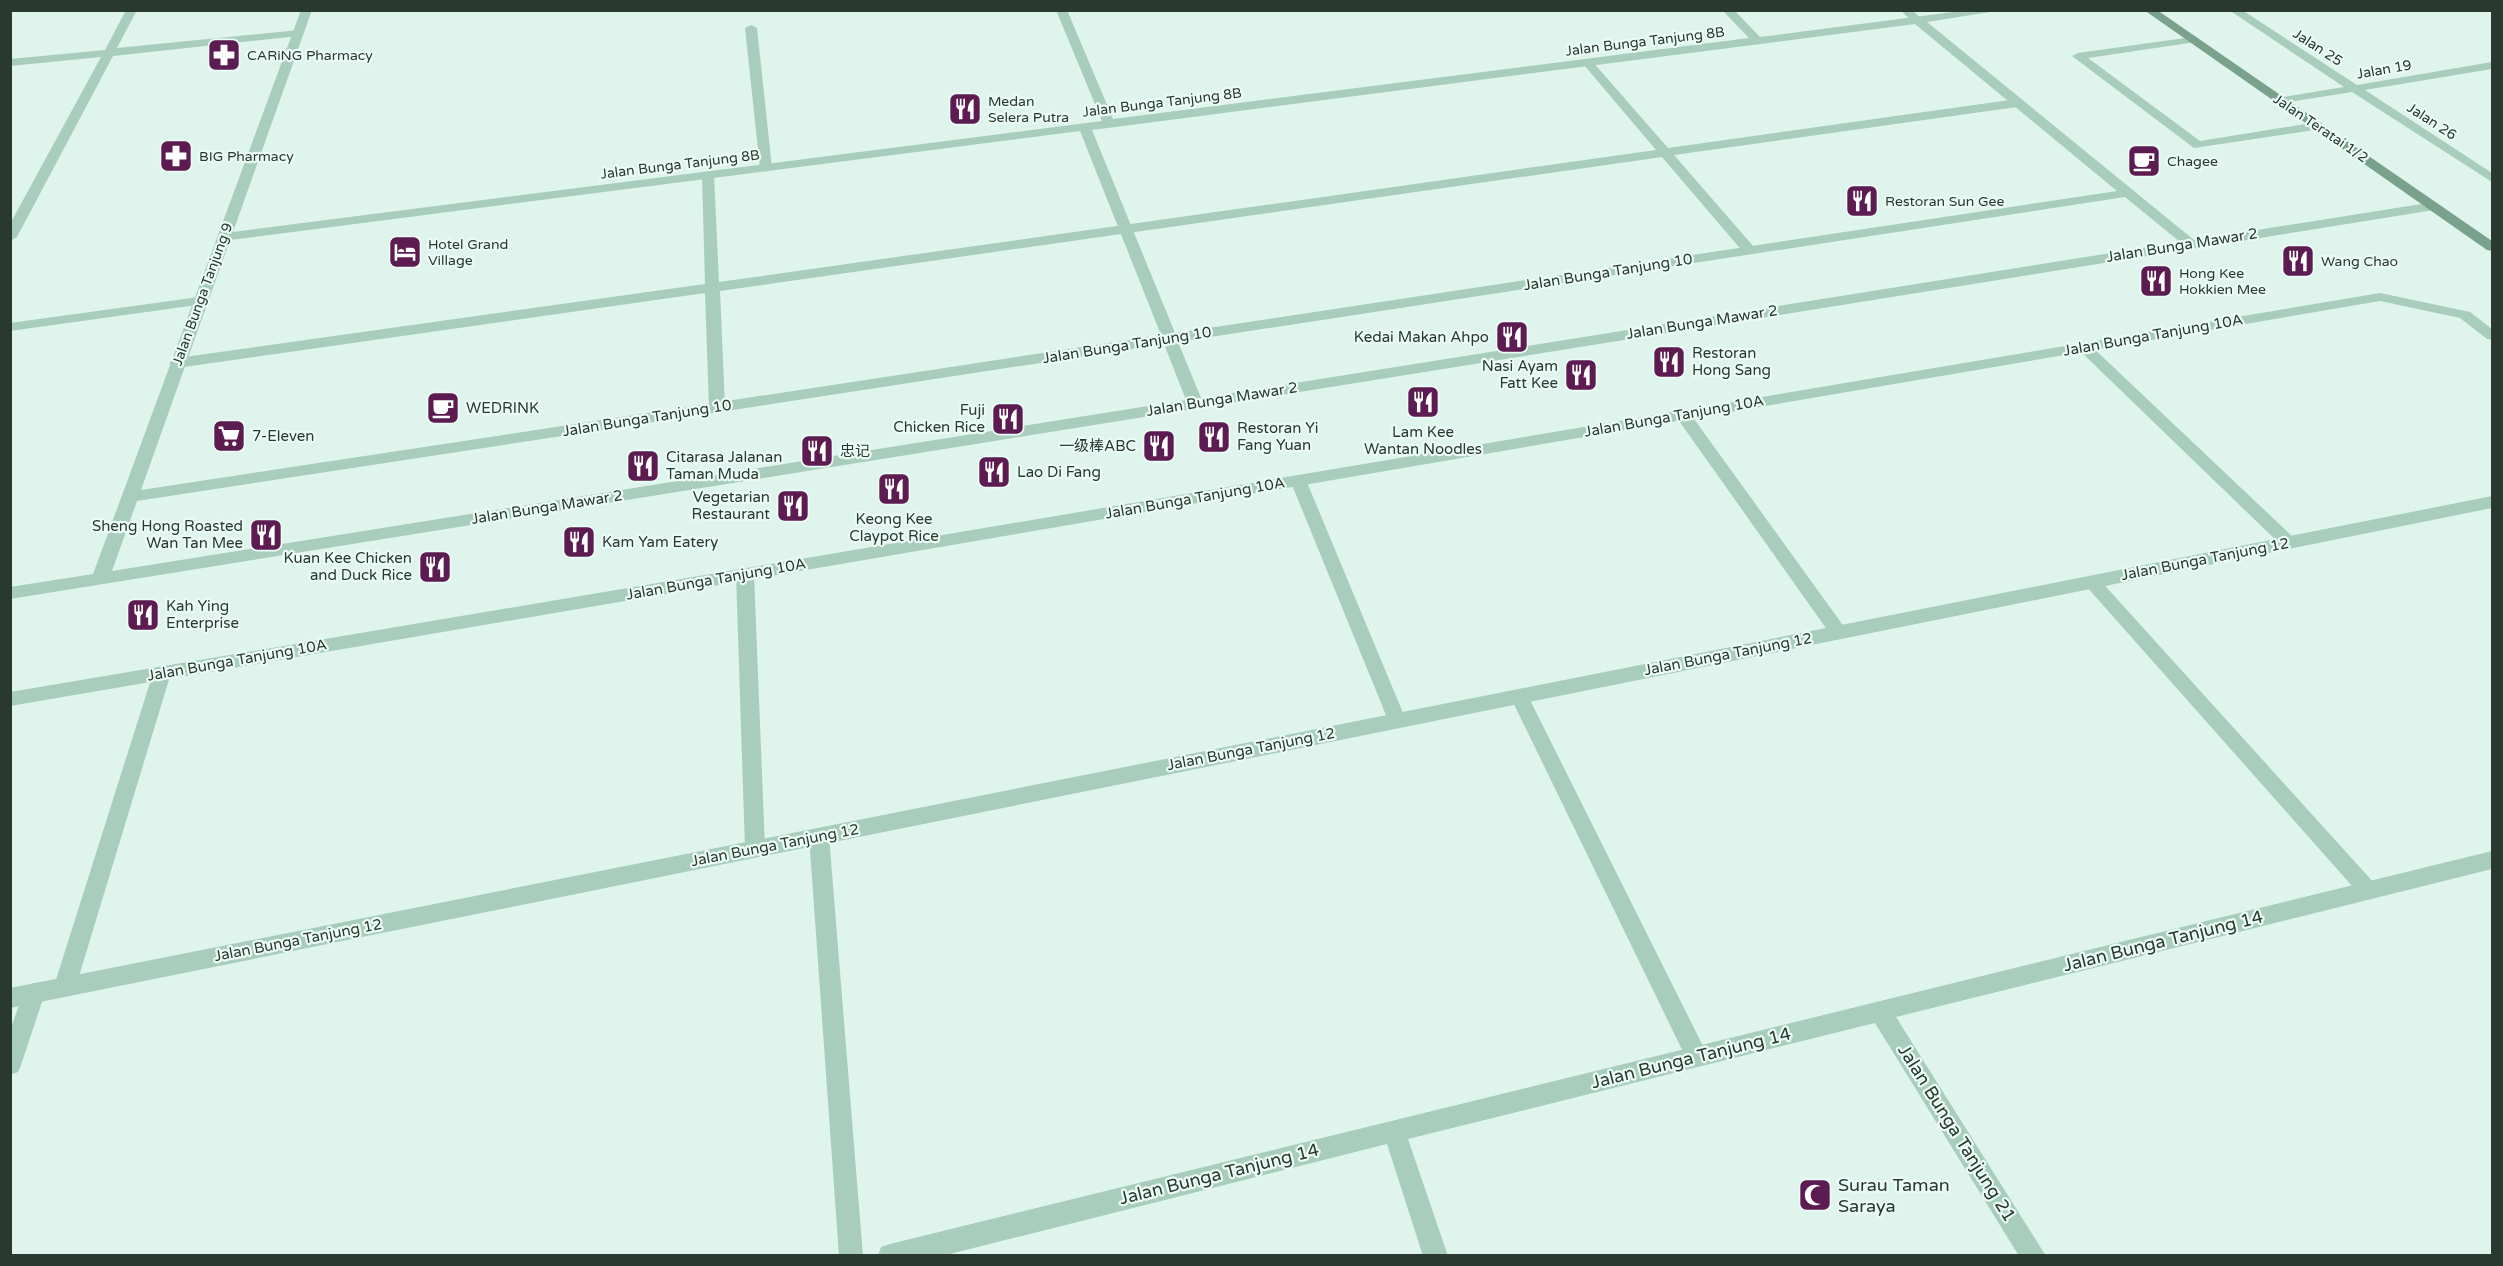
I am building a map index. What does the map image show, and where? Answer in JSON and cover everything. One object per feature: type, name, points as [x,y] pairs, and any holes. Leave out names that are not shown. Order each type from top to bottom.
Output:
[{"type":"main road","name":"Jalan Teratai 1/2","points":[[2149,10],[2493,247]]},
{"type":"street","points":[[10,237],[132,10]]},
{"type":"street","name":"Jalan Bunga Tanjung 9","points":[[100,579],[307,10]]},
{"type":"street","points":[[1061,10],[1109,124]]},
{"type":"street","points":[[1727,10],[1759,42]]},
{"type":"street","points":[[1905,10],[2190,244]]},
{"type":"street","name":"Jalan Bunga Tanjung 8B","points":[[223,237],[1998,10]]},
{"type":"street","name":"Jalan 25","points":[[2234,10],[2355,89]]},
{"type":"street","points":[[751,28],[766,168]]},
{"type":"street","points":[[10,63],[298,33]]},
{"type":"street","points":[[2192,40],[2078,56],[2198,145],[2318,126]]},
{"type":"street","points":[[1588,63],[1749,250]]},
{"type":"street","name":"Jalan 19","points":[[2281,101],[2493,65]]},
{"type":"street","name":"Jalan 26","points":[[2355,89],[2493,178]]},
{"type":"street","points":[[177,363],[2017,103]]},
{"type":"street","points":[[1085,127],[1195,403]]},
{"type":"street","points":[[708,176],[717,408]]},
{"type":"street","name":"Jalan Bunga Tanjung 10","points":[[128,497],[2127,193]]},
{"type":"street","name":"Jalan Bunga Mawar 2","points":[[10,593],[2434,206]]},
{"type":"street","name":"Jalan Bunga Tanjung 10A","points":[[10,699],[2380,297],[2465,315],[2493,336]]},
{"type":"street","points":[[10,327],[200,301]]},
{"type":"street","points":[[2084,347],[2288,542]]},
{"type":"street","points":[[1683,415],[1839,633]]},
{"type":"street","points":[[1298,480],[1397,720]]},
{"type":"street","name":"Jalan Bunga Tanjung 12","points":[[10,998],[2493,502]]},
{"type":"street","points":[[745,574],[755,849]]},
{"type":"street","points":[[2092,582],[2368,890]]},
{"type":"street","points":[[65,986],[162,673]]},
{"type":"street","points":[[1519,696],[1697,1057]]},
{"type":"street","points":[[819,836],[851,1256]]},
{"type":"street","name":"Jalan Bunga Tanjung 14","points":[[890,1256],[2493,860]]},
{"type":"street","points":[[10,1065],[34,993]]},
{"type":"street","name":"Jalan Bunga Tanjung 21","points":[[1880,1011],[2034,1256]]},
{"type":"street","points":[[1394,1131],[1436,1256]]},
{"type":"place","name":"CARiNG Pharmacy","points":[[224,55]]},
{"type":"place","name":"Medan Selera Putra","points":[[965,109]]},
{"type":"place","name":"BIG Pharmacy","points":[[176,156]]},
{"type":"place","name":"Chagee","points":[[2144,161]]},
{"type":"place","name":"Restoran Sun Gee","points":[[1862,201]]},
{"type":"place","name":"Hotel Grand Village","points":[[405,252]]},
{"type":"place","name":"Wang Chao","points":[[2298,261]]},
{"type":"place","name":"Hong Kee Hokkien Mee","points":[[2156,281]]},
{"type":"place","name":"Kedai Makan Ahpo","points":[[1512,337]]},
{"type":"place","name":"Restoran Hong Sang","points":[[1669,362]]},
{"type":"place","name":"Nasi Ayam Fatt Kee","points":[[1581,375]]},
{"type":"place","name":"Lam Kee Wantan Noodles","points":[[1423,402]]},
{"type":"place","name":"WEDRINK","points":[[443,408]]},
{"type":"place","name":"Fuji Chicken Rice","points":[[1008,419]]},
{"type":"place","name":"7-Eleven","points":[[229,436]]},
{"type":"place","name":"Restoran Yi Fang Yuan","points":[[1214,437]]},
{"type":"place","name":"一级棒ABC","points":[[1159,446]]},
{"type":"place","name":"忠记","points":[[817,451]]},
{"type":"place","name":"Citarasa Jalanan Taman Muda","points":[[643,466]]},
{"type":"place","name":"Lao Di Fang","points":[[994,472]]},
{"type":"place","name":"Keong Kee Claypot Rice","points":[[894,489]]},
{"type":"place","name":"Vegetarian Restaurant","points":[[793,506]]},
{"type":"place","name":"Sheng Hong Roasted Wan Tan Mee","points":[[266,535]]},
{"type":"place","name":"Kam Yam Eatery","points":[[579,542]]},
{"type":"place","name":"Kuan Kee Chicken and Duck Rice","points":[[435,567]]},
{"type":"place","name":"Kah Ying Enterprise","points":[[143,615]]},
{"type":"place","name":"Surau Taman Saraya","points":[[1815,1195]]}]
